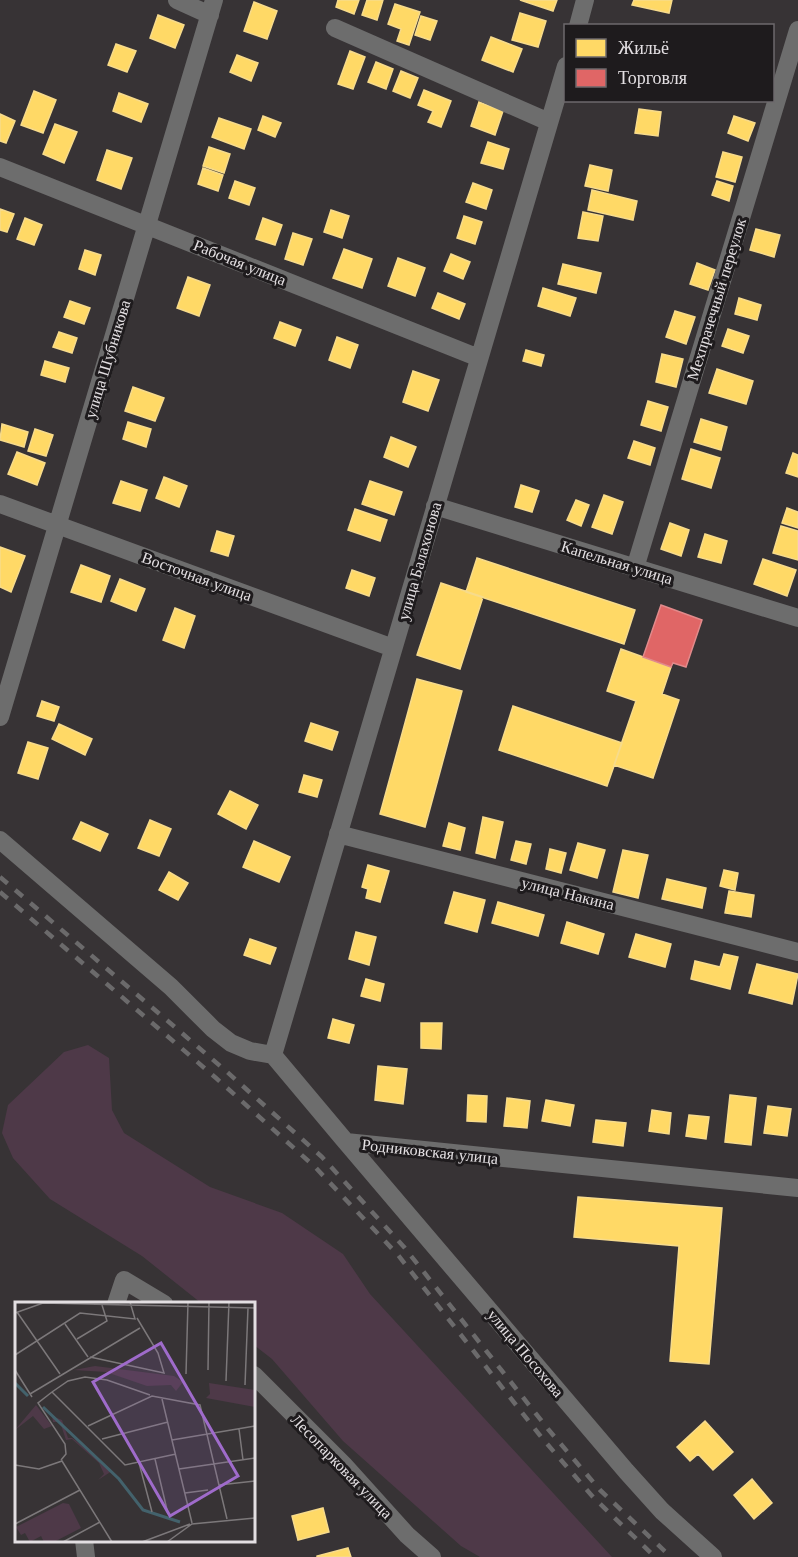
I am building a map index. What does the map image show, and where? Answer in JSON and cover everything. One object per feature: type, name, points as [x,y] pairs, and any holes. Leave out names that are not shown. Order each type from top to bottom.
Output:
[{"type":"street","points":[[177,0],[212,7]]},
{"type":"street","points":[[579,24],[585,0]]},
{"type":"street","name":"улица Шубникова","points":[[0,717],[212,7]]},
{"type":"street","points":[[335,28],[549,122]]},
{"type":"street","name":"Мехпрачечный переулок","points":[[635,568],[798,30]]},
{"type":"street","name":"улица Балахонова","points":[[273,1055],[564,73]]},
{"type":"street","name":"Рабочая улица","points":[[0,167],[479,358]]},
{"type":"street","name":"Восточная улица","points":[[0,504],[393,648]]},
{"type":"street","name":"Капельная улица","points":[[435,506],[798,618]]},
{"type":"street","name":"улица Накина","points":[[338,834],[798,952]]},
{"type":"street","points":[[0,840],[171,987],[213,1029],[231,1043],[250,1051],[273,1055]]},
{"type":"street","name":"Родниковская улица","points":[[273,1055],[346,1142],[798,1188]]},
{"type":"street","name":"улица Посохова","points":[[346,1142],[626,1471],[662,1511],[713,1557]]},
{"type":"street","points":[[117,1302],[124,1280],[161,1302]]},
{"type":"street","name":"Лесопарковая улица","points":[[255,1376],[343,1464],[407,1535],[432,1557]]},
{"type":"street","points":[[84,1542],[86,1557]]},
{"type":"shaded area","points":[[88,1045],[109,1058],[112,1110],[124,1133],[210,1187],[282,1213],[343,1254],[370,1294],[612,1557],[480,1557],[461,1546],[343,1441],[272,1359],[255,1346],[255,1302],[200,1302],[142,1256],[50,1199],[13,1158],[2,1133],[8,1105],[64,1052]]},
{"type":"building: Жильё","points":[[338,0],[359,0],[354,14],[336,7]]},
{"type":"building: Жильё","points":[[367,0],[383,0],[377,20],[362,15]]},
{"type":"building: Жильё","points":[[520,0],[557,0],[553,11]]},
{"type":"building: Жильё","points":[[634,0],[672,0],[669,13],[632,5]]},
{"type":"building: Жильё","points":[[254,2],[277,11],[267,39],[244,31]]},
{"type":"building: Жильё","points":[[395,4],[420,12],[409,45],[397,41],[401,29],[388,24]]},
{"type":"building: Жильё","points":[[520,13],[546,21],[538,47],[512,40]]},
{"type":"building: Жильё","points":[[158,15],[184,25],[175,48],[150,38]]},
{"type":"building: Жильё","points":[[421,16],[437,21],[430,40],[415,35]]},
{"type":"building: Жильё","points":[[491,37],[522,49],[513,72],[482,60]]},
{"type":"building: Жильё","points":[[116,44],[136,51],[127,72],[108,65]]},
{"type":"building: Жильё","points":[[350,51],[365,57],[353,89],[338,84]]},
{"type":"building: Жильё","points":[[237,55],[258,63],[251,81],[230,72]]},
{"type":"building: Жильё","points":[[376,62],[393,69],[386,89],[368,82]]},
{"type":"building: Жильё","points":[[401,71],[418,78],[410,98],[393,91]]},
{"type":"building: Жильё","points":[[424,90],[451,101],[441,127],[428,122],[433,111],[418,105]]},
{"type":"building: Жильё","points":[[34,91],[56,100],[43,133],[21,125]]},
{"type":"building: Жильё","points":[[119,93],[148,104],[141,122],[113,111]]},
{"type":"building: Жильё","points":[[479,102],[503,111],[495,135],[471,126]]},
{"type":"building: Жильё","points":[[639,109],[661,112],[658,136],[635,133]]},
{"type":"building: Жильё","points":[[0,114],[15,121],[6,143],[0,141]]},
{"type":"building: Жильё","points":[[263,116],[281,123],[275,137],[258,130]]},
{"type":"building: Жильё","points":[[734,116],[755,123],[748,141],[728,133]]},
{"type":"building: Жильё","points":[[219,118],[251,129],[244,149],[212,137]]},
{"type":"building: Жильё","points":[[55,124],[77,132],[64,163],[43,154]]},
{"type":"building: Жильё","points":[[488,142],[509,149],[503,169],[481,163]]},
{"type":"building: Жильё","points":[[209,147],[230,154],[224,173],[203,166]]},
{"type":"building: Жильё","points":[[107,150],[132,158],[121,189],[97,180]]},
{"type":"building: Жильё","points":[[723,152],[742,157],[735,182],[716,177]]},
{"type":"building: Жильё","points":[[590,165],[612,170],[608,191],[585,186]]},
{"type":"building: Жильё","points":[[203,168],[223,175],[218,191],[198,184]]},
{"type":"building: Жильё","points":[[235,181],[255,188],[249,205],[229,198]]},
{"type":"building: Жильё","points":[[717,181],[733,186],[729,201],[712,195]]},
{"type":"building: Жильё","points":[[473,183],[492,190],[486,209],[466,202]]},
{"type":"building: Жильё","points":[[592,190],[637,201],[633,220],[588,210]]},
{"type":"building: Жильё","points":[[0,209],[14,214],[7,232],[0,230]]},
{"type":"building: Жильё","points":[[331,210],[349,216],[342,238],[324,232]]},
{"type":"building: Жильё","points":[[583,212],[603,216],[598,241],[578,238]]},
{"type":"building: Жильё","points":[[464,216],[482,222],[475,244],[457,238]]},
{"type":"building: Жильё","points":[[25,218],[42,225],[34,245],[17,239]]},
{"type":"building: Жильё","points":[[263,218],[282,225],[275,245],[256,239]]},
{"type":"building: Жильё","points":[[756,229],[780,235],[774,257],[750,250]]},
{"type":"building: Жильё","points":[[293,233],[312,239],[303,265],[285,259]]},
{"type":"building: Жильё","points":[[344,249],[372,259],[362,288],[333,278]]},
{"type":"building: Жильё","points":[[85,250],[101,255],[95,275],[79,269]]},
{"type":"building: Жильё","points":[[451,254],[470,262],[463,279],[444,271]]},
{"type":"building: Жильё","points":[[398,258],[425,268],[415,296],[388,286]]},
{"type":"building: Жильё","points":[[697,263],[715,270],[708,290],[690,284]]},
{"type":"building: Жильё","points":[[563,264],[601,273],[596,293],[558,284]]},
{"type":"building: Жильё","points":[[188,277],[210,285],[199,316],[177,308]]},
{"type":"building: Жильё","points":[[543,288],[576,298],[570,316],[538,306]]},
{"type":"building: Жильё","points":[[438,293],[465,304],[459,319],[432,308]]},
{"type":"building: Жильё","points":[[739,298],[761,305],[757,320],[735,314]]},
{"type":"building: Жильё","points":[[70,301],[90,308],[84,324],[64,317]]},
{"type":"building: Жильё","points":[[675,311],[695,317],[686,344],[666,337]]},
{"type":"building: Жильё","points":[[280,322],[301,330],[295,346],[274,338]]},
{"type":"building: Жильё","points":[[728,329],[749,336],[743,353],[722,346]]},
{"type":"building: Жильё","points":[[59,332],[77,338],[72,353],[53,347]]},
{"type":"building: Жильё","points":[[337,337],[358,345],[350,368],[329,360]]},
{"type":"building: Жильё","points":[[526,350],[544,355],[541,366],[523,361]]},
{"type":"building: Жильё","points":[[662,354],[683,359],[676,387],[656,382]]},
{"type":"building: Жильё","points":[[45,361],[69,368],[65,382],[41,375]]},
{"type":"building: Жильё","points":[[717,369],[753,381],[746,404],[709,393]]},
{"type":"building: Жильё","points":[[413,371],[439,380],[428,411],[403,402]]},
{"type":"building: Жильё","points":[[133,387],[164,398],[155,421],[125,411]]},
{"type":"building: Жильё","points":[[648,401],[668,407],[661,431],[641,425]]},
{"type":"building: Жильё","points":[[701,419],[727,427],[721,450],[694,442]]},
{"type":"building: Жильё","points":[[128,422],[151,429],[146,447],[123,439]]},
{"type":"building: Жильё","points":[[2,424],[28,432],[24,447],[0,440]]},
{"type":"building: Жильё","points":[[35,429],[53,435],[46,456],[28,451]]},
{"type":"building: Жильё","points":[[391,437],[416,447],[408,467],[384,457]]},
{"type":"building: Жильё","points":[[634,441],[655,448],[650,465],[628,458]]},
{"type":"building: Жильё","points":[[691,449],[720,458],[711,488],[682,479]]},
{"type":"building: Жильё","points":[[17,452],[45,463],[37,485],[8,474]]},
{"type":"building: Жильё","points":[[793,453],[798,455],[798,477],[786,473]]},
{"type":"building: Жильё","points":[[164,477],[187,486],[179,507],[156,498]]},
{"type":"building: Жильё","points":[[121,481],[147,490],[140,511],[113,503]]},
{"type":"building: Жильё","points":[[370,481],[402,492],[394,515],[362,504]]},
{"type":"building: Жильё","points":[[521,485],[539,491],[532,512],[515,507]]},
{"type":"building: Жильё","points":[[604,495],[623,502],[612,534],[592,527]]},
{"type":"building: Жильё","points":[[576,500],[589,505],[581,526],[567,520]]},
{"type":"building: Жильё","points":[[787,508],[798,512],[798,528],[782,523]]},
{"type":"building: Жильё","points":[[355,509],[387,520],[380,541],[348,530]]},
{"type":"building: Жильё","points":[[670,523],[689,530],[681,556],[661,549]]},
{"type":"building: Жильё","points":[[781,526],[798,531],[798,560],[773,553]]},
{"type":"building: Жильё","points":[[217,531],[234,536],[228,556],[211,551]]},
{"type":"building: Жильё","points":[[705,534],[727,541],[721,563],[698,557]]},
{"type":"building: Жильё","points":[[0,547],[25,556],[11,592],[0,587]]},
{"type":"building: Жильё","points":[[477,558],[635,610],[624,644],[466,592]]},
{"type":"building: Жильё","points":[[763,559],[796,570],[787,596],[754,584]]},
{"type":"building: Жильё","points":[[81,565],[110,576],[101,602],[71,592]]},
{"type":"building: Жильё","points":[[352,570],[375,578],[369,596],[346,588]]},
{"type":"building: Жильё","points":[[120,579],[145,589],[136,611],[111,601]]},
{"type":"building: Жильё","points":[[441,583],[483,597],[460,669],[417,655]]},
{"type":"building: Жильё","points":[[175,608],[195,616],[184,648],[163,640]]},
{"type":"building: Жильё","points":[[621,649],[671,667],[662,694],[679,700],[653,778],[614,765],[636,701],[607,691]]},
{"type":"building: Жильё","points":[[417,679],[462,691],[425,827],[380,814]]},
{"type":"building: Жильё","points":[[42,701],[59,707],[54,721],[37,716]]},
{"type":"building: Жильё","points":[[513,706],[622,743],[607,786],[499,750]]},
{"type":"building: Жильё","points":[[311,723],[338,732],[332,750],[305,741]]},
{"type":"building: Жильё","points":[[59,724],[92,739],[85,755],[52,739]]},
{"type":"building: Жильё","points":[[28,742],[48,748],[38,779],[18,773]]},
{"type":"building: Жильё","points":[[304,775],[322,780],[317,797],[299,792]]},
{"type":"building: Жильё","points":[[230,791],[258,805],[246,829],[218,814]]},
{"type":"building: Жильё","points":[[483,817],[503,822],[495,858],[476,853]]},
{"type":"building: Жильё","points":[[150,820],[171,829],[159,856],[138,848]]},
{"type":"building: Жильё","points":[[81,822],[108,834],[100,851],[73,839]]},
{"type":"building: Жильё","points":[[449,823],[465,828],[460,850],[443,846]]},
{"type":"building: Жильё","points":[[254,841],[290,857],[279,882],[243,867]]},
{"type":"building: Жильё","points":[[516,841],[531,844],[526,864],[511,860]]},
{"type":"building: Жильё","points":[[578,843],[605,850],[597,878],[570,870]]},
{"type":"building: Жильё","points":[[550,849],[566,853],[561,873],[546,869]]},
{"type":"building: Жильё","points":[[623,850],[648,855],[638,898],[613,892]]},
{"type":"building: Жильё","points":[[368,865],[389,871],[380,902],[366,898],[368,889],[362,887]]},
{"type":"building: Жильё","points":[[724,870],[738,873],[735,890],[720,886]]},
{"type":"building: Жильё","points":[[169,872],[188,883],[178,900],[159,890]]},
{"type":"building: Жильё","points":[[667,879],[706,888],[702,908],[662,899]]},
{"type":"building: Жильё","points":[[729,891],[754,895],[751,917],[725,913]]},
{"type":"building: Жильё","points":[[454,892],[485,900],[477,932],[445,923]]},
{"type":"building: Жильё","points":[[498,902],[544,915],[538,936],[492,923]]},
{"type":"building: Жильё","points":[[567,922],[604,934],[598,954],[561,943]]},
{"type":"building: Жильё","points":[[356,932],[376,937],[369,965],[349,959]]},
{"type":"building: Жильё","points":[[636,934],[671,944],[665,967],[629,957]]},
{"type":"building: Жильё","points":[[250,939],[276,948],[270,964],[244,955]]},
{"type":"building: Жильё","points":[[724,954],[738,957],[730,989],[691,979],[695,961],[720,967]]},
{"type":"building: Жильё","points":[[757,964],[798,974],[792,1004],[749,993]]},
{"type":"building: Жильё","points":[[366,979],[384,984],[380,1001],[361,996]]},
{"type":"building: Жильё","points":[[333,1019],[354,1025],[349,1043],[328,1038]]},
{"type":"building: Жильё","points":[[421,1023],[442,1023],[441,1049],[421,1048]]},
{"type":"building: Жильё","points":[[378,1066],[407,1069],[403,1104],[375,1100]]},
{"type":"building: Жильё","points":[[468,1095],[487,1096],[486,1122],[467,1121]]},
{"type":"building: Жильё","points":[[730,1095],[756,1098],[751,1145],[725,1142]]},
{"type":"building: Жильё","points":[[507,1098],[530,1101],[527,1128],[504,1126]]},
{"type":"building: Жильё","points":[[546,1100],[574,1105],[570,1126],[542,1121]]},
{"type":"building: Жильё","points":[[768,1106],[791,1109],[787,1136],[764,1133]]},
{"type":"building: Жильё","points":[[652,1110],[671,1113],[669,1134],[649,1131]]},
{"type":"building: Жильё","points":[[689,1115],[709,1117],[706,1139],[686,1136]]},
{"type":"building: Жильё","points":[[596,1120],[626,1123],[623,1146],[593,1142]]},
{"type":"building: Жильё","points":[[578,1197],[722,1208],[709,1364],[670,1361],[679,1246],[574,1237]]},
{"type":"building: Жильё","points":[[705,1421],[733,1452],[713,1470],[698,1454],[690,1461],[677,1447]]},
{"type":"building: Жильё","points":[[752,1479],[772,1503],[754,1519],[734,1495]]},
{"type":"building: Жильё","points":[[323,1508],[329,1532],[298,1540],[292,1516]]},
{"type":"building: Жильё","points":[[348,1548],[351,1557],[317,1557],[317,1556]]},
{"type":"building: Торговля","points":[[661,605],[702,620],[686,667],[673,663],[671,667],[643,657]]},
{"type":"railway","points":[[0,877],[226,1071],[322,1157],[404,1247],[548,1429],[600,1490],[671,1557]]},
{"type":"railway","points":[[0,892],[216,1078],[315,1167],[398,1255],[542,1438],[593,1497],[655,1557]]}]
